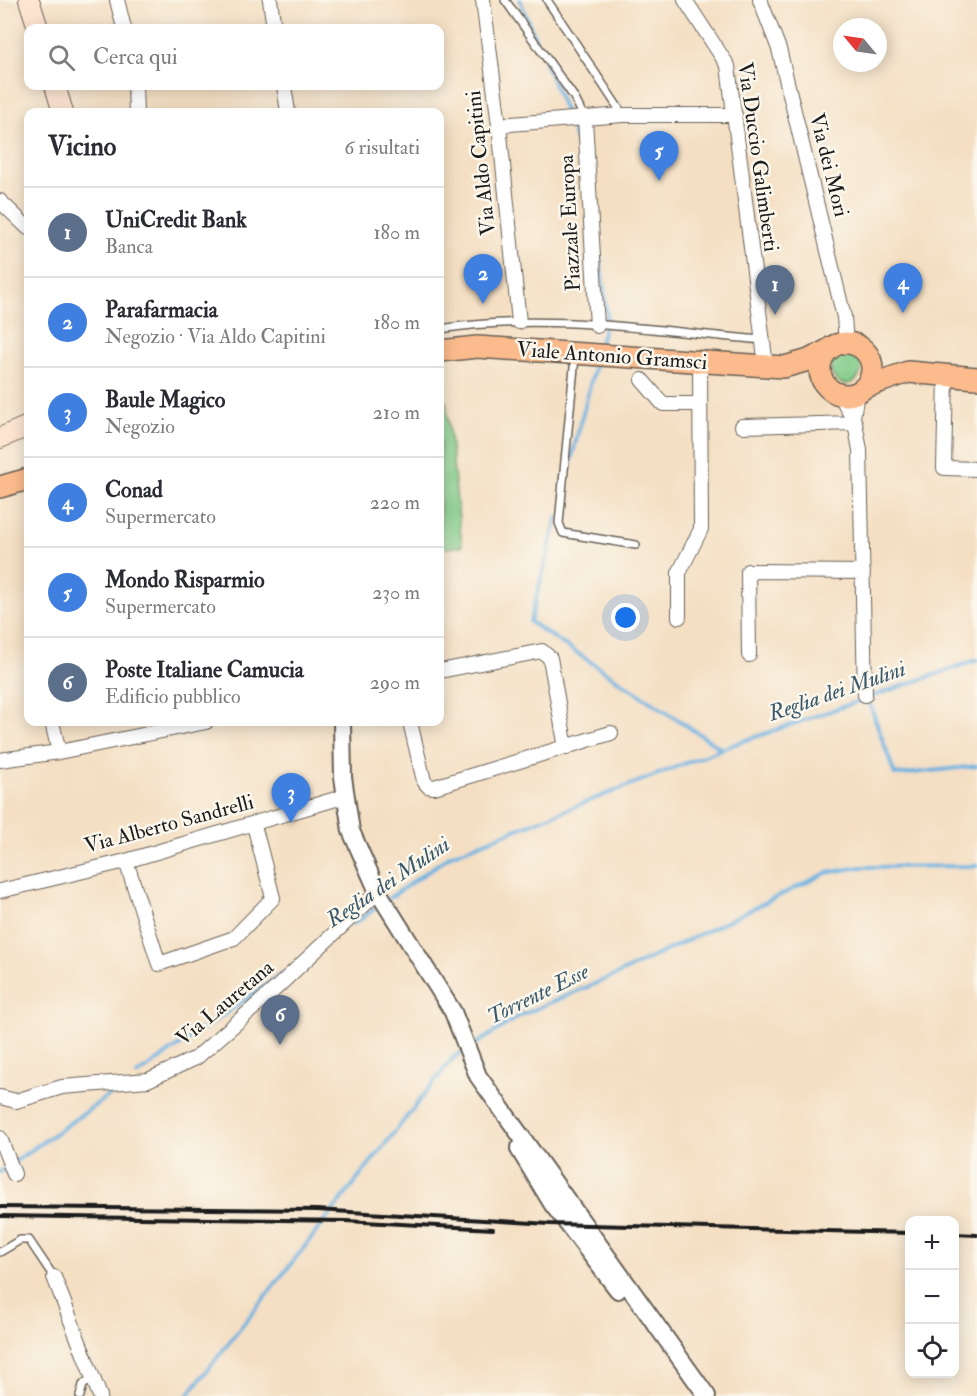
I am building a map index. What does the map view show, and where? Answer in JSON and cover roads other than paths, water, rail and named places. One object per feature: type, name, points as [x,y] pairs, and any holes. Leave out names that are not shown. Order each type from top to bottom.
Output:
[{"type":"main road","points":[[29,0],[37,24]]},
{"type":"main road","points":[[56,90],[62,108]]},
{"type":"main road","points":[[838,346],[861,348],[872,366],[848,390]]},
{"type":"main road","name":"Viale Antonio Gramsci","points":[[775,367],[809,360],[838,346]]},
{"type":"main road","name":"Viale Antonio Gramsci","points":[[838,346],[821,364],[820,373],[848,390]]},
{"type":"main road","name":"Viale Antonio Gramsci","points":[[444,351],[477,347],[775,367],[809,374],[848,390]]},
{"type":"main road","points":[[866,353],[908,372],[977,378]]},
{"type":"main road","points":[[848,390],[908,372]]},
{"type":"main road","points":[[0,438],[24,428]]},
{"type":"main road","points":[[0,487],[24,479]]},
{"type":"street","points":[[117,0],[123,24]]},
{"type":"street","points":[[270,0],[273,24]]},
{"type":"street","name":"Via Aldo Capitini","points":[[483,0],[499,125],[519,322]]},
{"type":"street","name":"Via Duccio Galimberti","points":[[685,0],[728,66],[762,340],[775,367]]},
{"type":"street","name":"Via dei Mori","points":[[760,0],[779,49],[844,317],[838,346]]},
{"type":"street","points":[[135,90],[136,108]]},
{"type":"street","points":[[285,90],[287,108]]},
{"type":"street","points":[[499,125],[623,115],[735,115]]},
{"type":"street","name":"Piazzale Europa","points":[[585,119],[597,326]]},
{"type":"street","points":[[0,201],[24,224]]},
{"type":"street","points":[[679,617],[679,573],[701,529],[700,362]]},
{"type":"street","points":[[946,375],[944,468],[977,469]]},
{"type":"street","points":[[642,380],[663,404],[700,404]]},
{"type":"street","name":"Viale Antonio Gramsci","points":[[848,390],[860,450],[865,695]]},
{"type":"street","points":[[742,426],[854,420]]},
{"type":"street","points":[[749,655],[748,571],[863,572]]},
{"type":"street","points":[[444,669],[542,651],[550,658],[566,748]]},
{"type":"street","points":[[53,726],[59,752]]},
{"type":"street","points":[[0,760],[59,752],[186,726]]},
{"type":"street","points":[[342,726],[343,777],[351,831],[378,892],[453,1012],[478,1076],[497,1102],[522,1156],[553,1205],[624,1296],[667,1340],[707,1396]]},
{"type":"street","points":[[411,726],[424,781],[428,786],[434,787],[611,733]]},
{"type":"street","name":"Via Alberto Sandrelli","points":[[0,891],[126,861],[346,796]]},
{"type":"street","points":[[126,861],[159,964],[234,938],[273,898],[254,825]]},
{"type":"street","name":"Via Lauretana","points":[[0,1097],[16,1101],[62,1087],[148,1080],[196,1058],[273,991],[378,892]]},
{"type":"street","points":[[0,1138],[14,1174]]},
{"type":"street","points":[[54,1277],[100,1396]]},
{"type":"lane","points":[[505,0],[574,97],[585,119]]},
{"type":"lane","points":[[547,0],[623,115]]},
{"type":"lane","points":[[444,329],[519,322],[762,340]]},
{"type":"lane","points":[[575,354],[559,523],[563,533],[636,545]]},
{"type":"lane","points":[[0,1252],[20,1240],[28,1240],[54,1277]]},
{"type":"lane","points":[[80,1396],[84,1385],[93,1376]]},
{"type":"waterway","points":[[520,0],[535,38]]},
{"type":"waterway","points":[[544,59],[567,116]]},
{"type":"waterway","points":[[570,123],[581,156]]},
{"type":"waterway","points":[[599,347],[607,316],[600,257]]},
{"type":"waterway","points":[[566,481],[596,361]]},
{"type":"waterway","points":[[557,518],[530,622],[722,749]]},
{"type":"waterway","name":"Reglia dei Mulini","points":[[388,899],[451,855],[735,744],[977,660]]},
{"type":"waterway","points":[[868,699],[895,775],[977,766]]},
{"type":"waterway","name":"Torrente Esse","points":[[473,1046],[519,1016],[618,974],[826,873],[861,867],[977,866]]},
{"type":"waterway","name":"Reglia dei Mulini","points":[[353,924],[382,904]]},
{"type":"waterway","name":"Reglia dei Mulini","points":[[137,1075],[283,973]]},
{"type":"waterway","name":"Torrente Esse","points":[[187,1396],[453,1058],[464,1051]]},
{"type":"waterway","name":"Reglia dei Mulini","points":[[0,1172],[121,1087]]},
{"type":"railway","points":[[0,1207],[317,1210],[549,1224],[905,1233]]},
{"type":"railway","points":[[0,1216],[346,1221],[493,1229]]},
{"type":"railway","points":[[959,1234],[977,1235]]},
{"type":"place","name":"Mondo Risparmio","points":[[659,181]]},
{"type":"place","name":"Parafarmacia","points":[[483,304]]},
{"type":"place","name":"Conad","points":[[903,313]]},
{"type":"place","name":"UniCredit Bank","points":[[775,315]]},
{"type":"place","name":"Baule Magico","points":[[291,823]]},
{"type":"place","name":"Poste Italiane Camucia","points":[[280,1045]]}]
